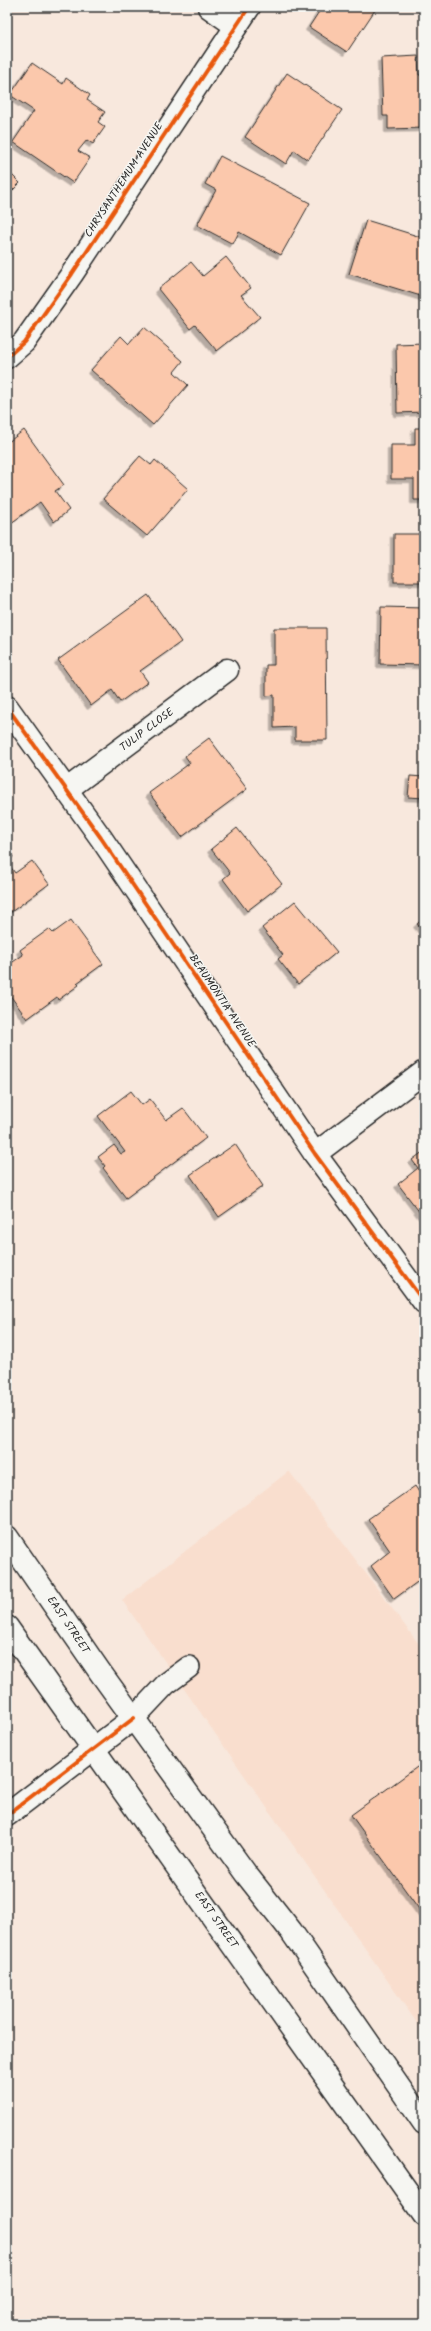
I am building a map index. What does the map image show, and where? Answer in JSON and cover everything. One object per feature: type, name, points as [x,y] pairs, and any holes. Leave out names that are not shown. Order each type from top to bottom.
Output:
[{"type":"street","points":[[209,7],[236,26]]},
{"type":"street","name":"CHRYSANTHEMUM AVENUE","points":[[7,357],[24,342],[72,274],[249,7]]},
{"type":"street","name":"TULIP CLOSE","points":[[66,790],[227,670]]},
{"type":"street","name":"BEAUMONTIA AVENUE","points":[[7,707],[101,838],[315,1154],[424,1302]]},
{"type":"street","points":[[315,1154],[424,1072]]},
{"type":"street","name":"EAST STREET","points":[[7,1537],[246,1874],[291,1931],[424,2122]]},
{"type":"street","name":"EAST STREET","points":[[7,1627],[424,2215]]},
{"type":"street","points":[[7,1815],[134,1718]]},
{"type":"lane","points":[[134,1718],[166,1684],[189,1667]]},
{"type":"shaded area","points":[[289,1471],[424,1651],[424,2033],[122,1600]]},
{"type":"building","points":[[322,7],[377,7],[347,52],[309,27]]},
{"type":"building","points":[[418,56],[419,75],[424,75],[424,128],[388,129],[388,116],[383,116],[381,58]]},
{"type":"building","points":[[32,63],[63,84],[66,78],[90,95],[87,100],[105,112],[98,122],[105,127],[93,144],[87,140],[78,151],[90,158],[73,183],[13,142],[34,111],[10,95]]},
{"type":"building","points":[[287,73],[342,110],[308,160],[294,150],[286,164],[245,137]]},
{"type":"building","points":[[220,156],[310,203],[281,255],[239,232],[233,244],[197,225],[216,190],[205,184]]},
{"type":"building","points":[[7,170],[20,183],[7,196]]},
{"type":"building","points":[[366,220],[424,238],[424,297],[349,274]]},
{"type":"building","points":[[226,257],[251,288],[241,295],[260,317],[217,351],[195,325],[190,329],[158,289],[191,262],[203,276]]},
{"type":"building","points":[[144,327],[183,361],[174,372],[188,385],[153,425],[91,370],[121,336],[129,344]]},
{"type":"building","points":[[424,343],[424,412],[397,413],[396,344]]},
{"type":"building","points":[[415,428],[424,428],[424,500],[414,500],[414,479],[391,479],[391,445],[415,445]]},
{"type":"building","points":[[24,430],[64,485],[55,491],[69,510],[54,522],[40,502],[7,526],[7,443]]},
{"type":"building","points":[[140,456],[151,465],[155,460],[188,489],[147,536],[103,499]]},
{"type":"building","points":[[394,534],[424,534],[424,582],[394,582]]},
{"type":"building","points":[[148,595],[181,642],[140,671],[148,682],[120,702],[112,690],[91,706],[58,660]]},
{"type":"building","points":[[381,607],[424,608],[424,665],[380,664]]},
{"type":"building","points":[[274,628],[326,628],[327,740],[295,740],[295,727],[274,728],[274,695],[266,696],[266,665],[274,665]]},
{"type":"building","points":[[209,738],[247,789],[182,837],[149,793],[190,763],[185,756]]},
{"type":"building","points":[[410,776],[424,777],[424,798],[408,797]]},
{"type":"building","points":[[237,828],[282,884],[247,911],[223,879],[230,873],[211,849]]},
{"type":"building","points":[[7,848],[13,857],[7,862]]},
{"type":"building","points":[[32,861],[49,884],[7,915],[7,862],[15,873]]},
{"type":"building","points":[[295,901],[337,952],[298,984],[278,959],[283,955],[262,928]]},
{"type":"building","points":[[424,918],[424,932],[417,924]]},
{"type":"building","points":[[71,920],[103,964],[77,983],[79,985],[58,1000],[57,997],[27,1019],[7,991],[7,966],[23,955],[20,950],[49,929],[53,933]]},
{"type":"building","points":[[131,1091],[142,1105],[150,1099],[166,1120],[183,1108],[206,1138],[126,1198],[103,1168],[105,1166],[98,1157],[114,1145],[121,1154],[125,1152],[98,1116]]},
{"type":"building","points":[[235,1144],[263,1186],[219,1217],[190,1175]]},
{"type":"building","points":[[424,1151],[424,1218],[398,1184],[418,1168],[412,1160]]},
{"type":"building","points":[[415,1486],[419,1492],[424,1489],[424,1577],[394,1599],[371,1566],[390,1551],[368,1519]]},
{"type":"building","points":[[424,1762],[424,1916],[351,1815]]},
{"type":"cycle path","points":[[7,357],[24,342],[72,274],[249,7]]},
{"type":"cycle path","points":[[7,707],[101,838],[315,1154],[424,1302]]},
{"type":"cycle path","points":[[7,1815],[134,1718]]}]
